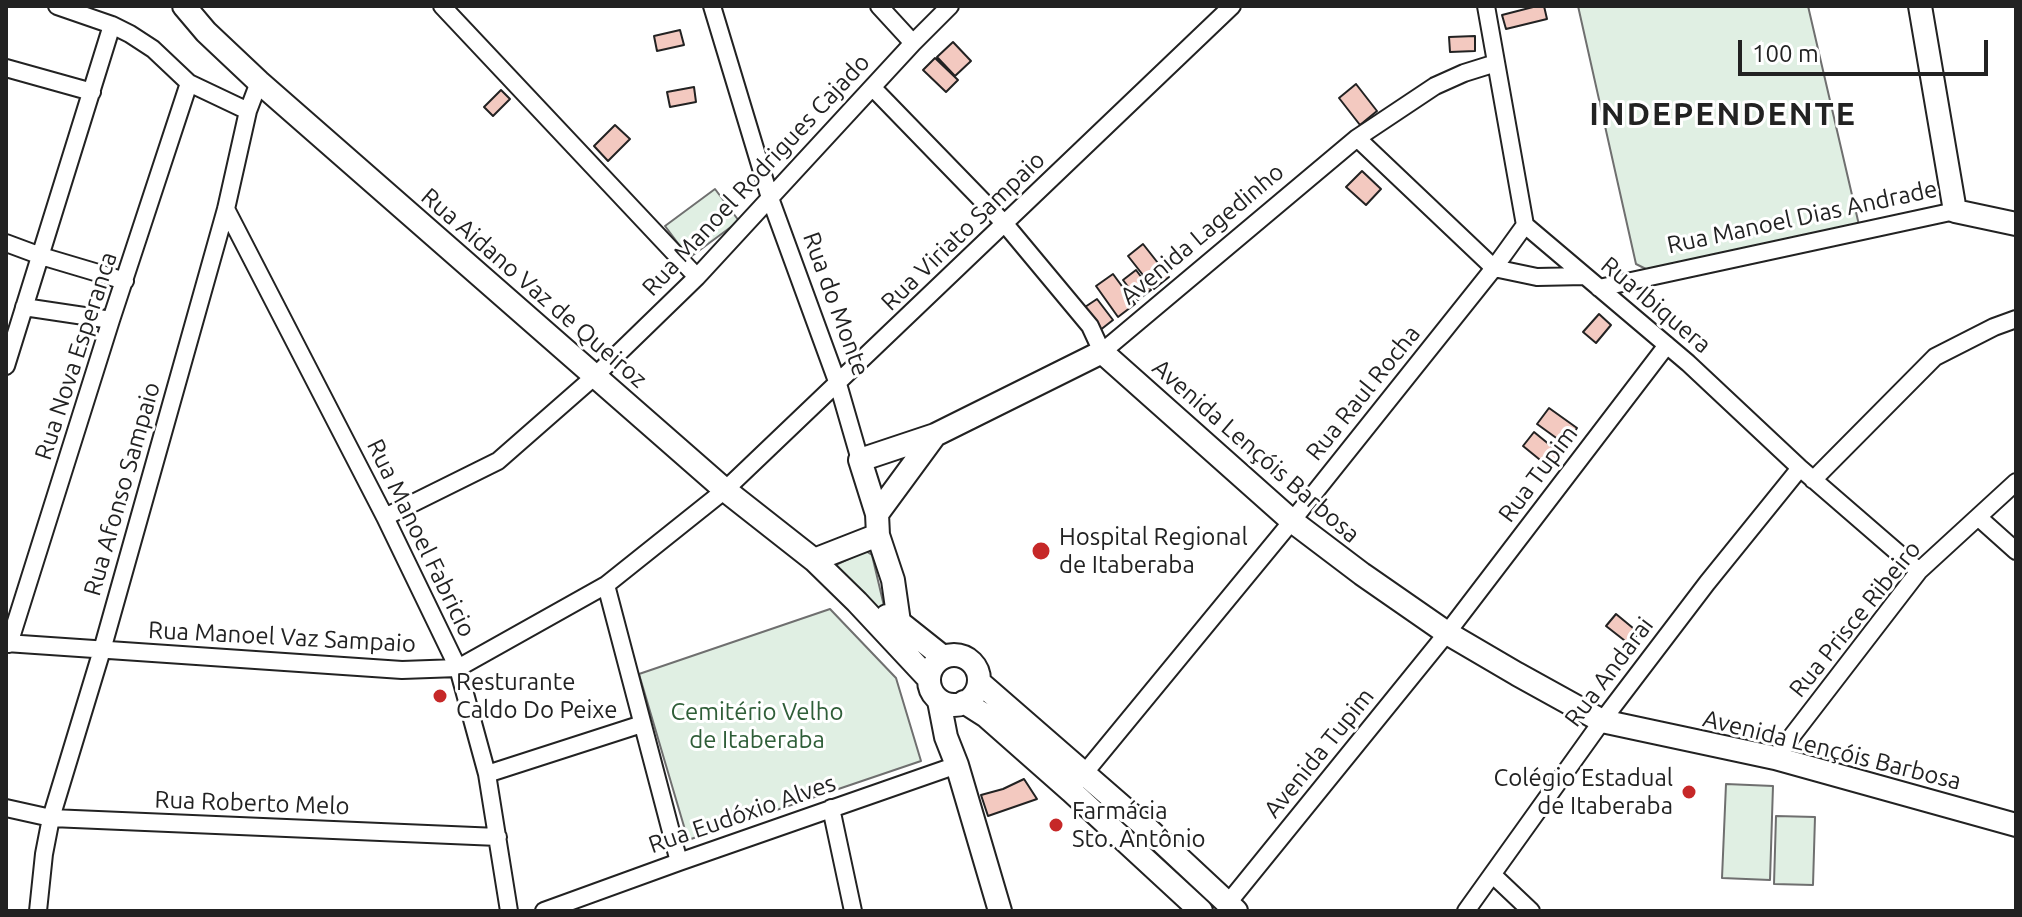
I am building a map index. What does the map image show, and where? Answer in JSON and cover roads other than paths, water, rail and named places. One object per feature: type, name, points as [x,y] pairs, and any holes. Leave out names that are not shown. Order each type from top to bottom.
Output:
[{"type":"street","points":[[57,6],[112,25],[153,49],[189,83],[248,111]]},
{"type":"street","name":"Rua Aidano Vaz de Queiroz","points":[[184,6],[206,32],[259,82],[725,490],[814,560],[928,678]]},
{"type":"street","points":[[442,6],[697,277]]},
{"type":"street","name":"Rua do Monte","points":[[712,6],[770,198],[838,384],[893,580],[899,622]]},
{"type":"street","points":[[879,6],[913,43]]},
{"type":"street","name":"Rua Manoel Rodrigues Cajado","points":[[385,517],[498,461],[595,376],[697,277],[950,6]]},
{"type":"street","name":"Rua Viriato Sampaio","points":[[458,668],[606,585],[725,490],[1232,6]]},
{"type":"street","points":[[1486,6],[1525,225]]},
{"type":"street","points":[[1920,6],[1955,211]]},
{"type":"street","points":[[6,366],[12,324],[24,307],[112,25]]},
{"type":"street","name":"Avenida Lagedinho","points":[[860,460],[935,435],[1102,352],[1357,138],[1435,86],[1496,63]]},
{"type":"street","points":[[6,68],[92,92]]},
{"type":"street","name":"Rua Afonso Sampaio","points":[[38,911],[51,818],[102,650],[226,209],[248,111],[259,82]]},
{"type":"street","name":"Rua Nova Esperanca","points":[[8,644],[189,83]]},
{"type":"street","name":"Avenida Lençóis Barbosa","points":[[873,88],[1005,224],[1090,326],[1102,352],[1292,521],[1447,633],[1602,721],[1775,758],[2016,825]]},
{"type":"street","points":[[1357,138],[1494,268],[1537,277],[1585,276]]},
{"type":"street","name":"Rua Manoel Fabricio","points":[[226,209],[385,517],[458,668],[487,774],[509,911]]},
{"type":"street","name":"Rua Manoel Dias Andrade","points":[[1599,288],[1955,211],[2016,224]]},
{"type":"street","name":"Rua Raul Rocha","points":[[1077,782],[1292,521],[1525,225]]},
{"type":"street","name":"Rua Ibiquera","points":[[1525,225],[1667,345],[1813,480],[1919,571]]},
{"type":"street","points":[[6,243],[125,281]]},
{"type":"street","points":[[24,307],[111,320]]},
{"type":"street","points":[[1813,480],[1935,357],[2016,319]]},
{"type":"street","name":"Rua Tupim","points":[[1447,633],[1667,345]]},
{"type":"street","name":"Avenida Lagedinho","points":[[878,525],[935,435]]},
{"type":"street","name":"Rua Andarai","points":[[1466,911],[1602,721],[1800,468]]},
{"type":"street","name":"Rua Prisce Ribeiro","points":[[1775,758],[1919,571],[2016,482]]},
{"type":"street","points":[[1978,517],[2016,551]]},
{"type":"street","points":[[814,560],[878,525]]},
{"type":"street","points":[[606,585],[679,862]]},
{"type":"street","name":"Rua Aidano Vaz de Queiroz","points":[[857,602],[899,622],[943,657]]},
{"type":"street","name":"Avenida Tupim","points":[[1232,907],[1447,633]]},
{"type":"street","name":"Rua Manoel Vaz Sampaio","points":[[8,644],[402,670],[458,668]]},
{"type":"street","points":[[953,703],[974,695],[979,682],[974,665],[960,655],[943,657],[930,669],[928,678],[933,694],[953,703],[986,716],[1027,738]]},
{"type":"street","points":[[979,682],[1027,738],[1077,782],[1148,829],[1232,907]]},
{"type":"street","points":[[953,703],[946,737],[1000,911]]},
{"type":"street","points":[[487,774],[642,724]]},
{"type":"street","name":"Rua Eudóxio Alves","points":[[544,911],[957,765]]},
{"type":"street","points":[[1077,782],[1132,848],[1201,911]]},
{"type":"street","name":"Rua Roberto Melo","points":[[6,808],[51,818],[498,837]]},
{"type":"street","points":[[831,808],[853,911]]},
{"type":"street","points":[[1132,848],[1148,829]]},
{"type":"street","points":[[1493,875],[1531,911]]},
{"type":"place","name":"Hospital Regional de Itaberaba","points":[[1041,551]]},
{"type":"place","name":"Resturante Caldo Do Peixe","points":[[440,696]]},
{"type":"place","name":"Colégio Estadual de Itaberaba","points":[[1689,792]]},
{"type":"place","name":"Farmácia Sto. Antônio","points":[[1056,825]]},
{"type":"district","name":"INDEPENDENTE","points":[[1723,114]]},
{"type":"park label","name":"Cemitério Velho de Itaberaba","points":[[757,726]]}]
